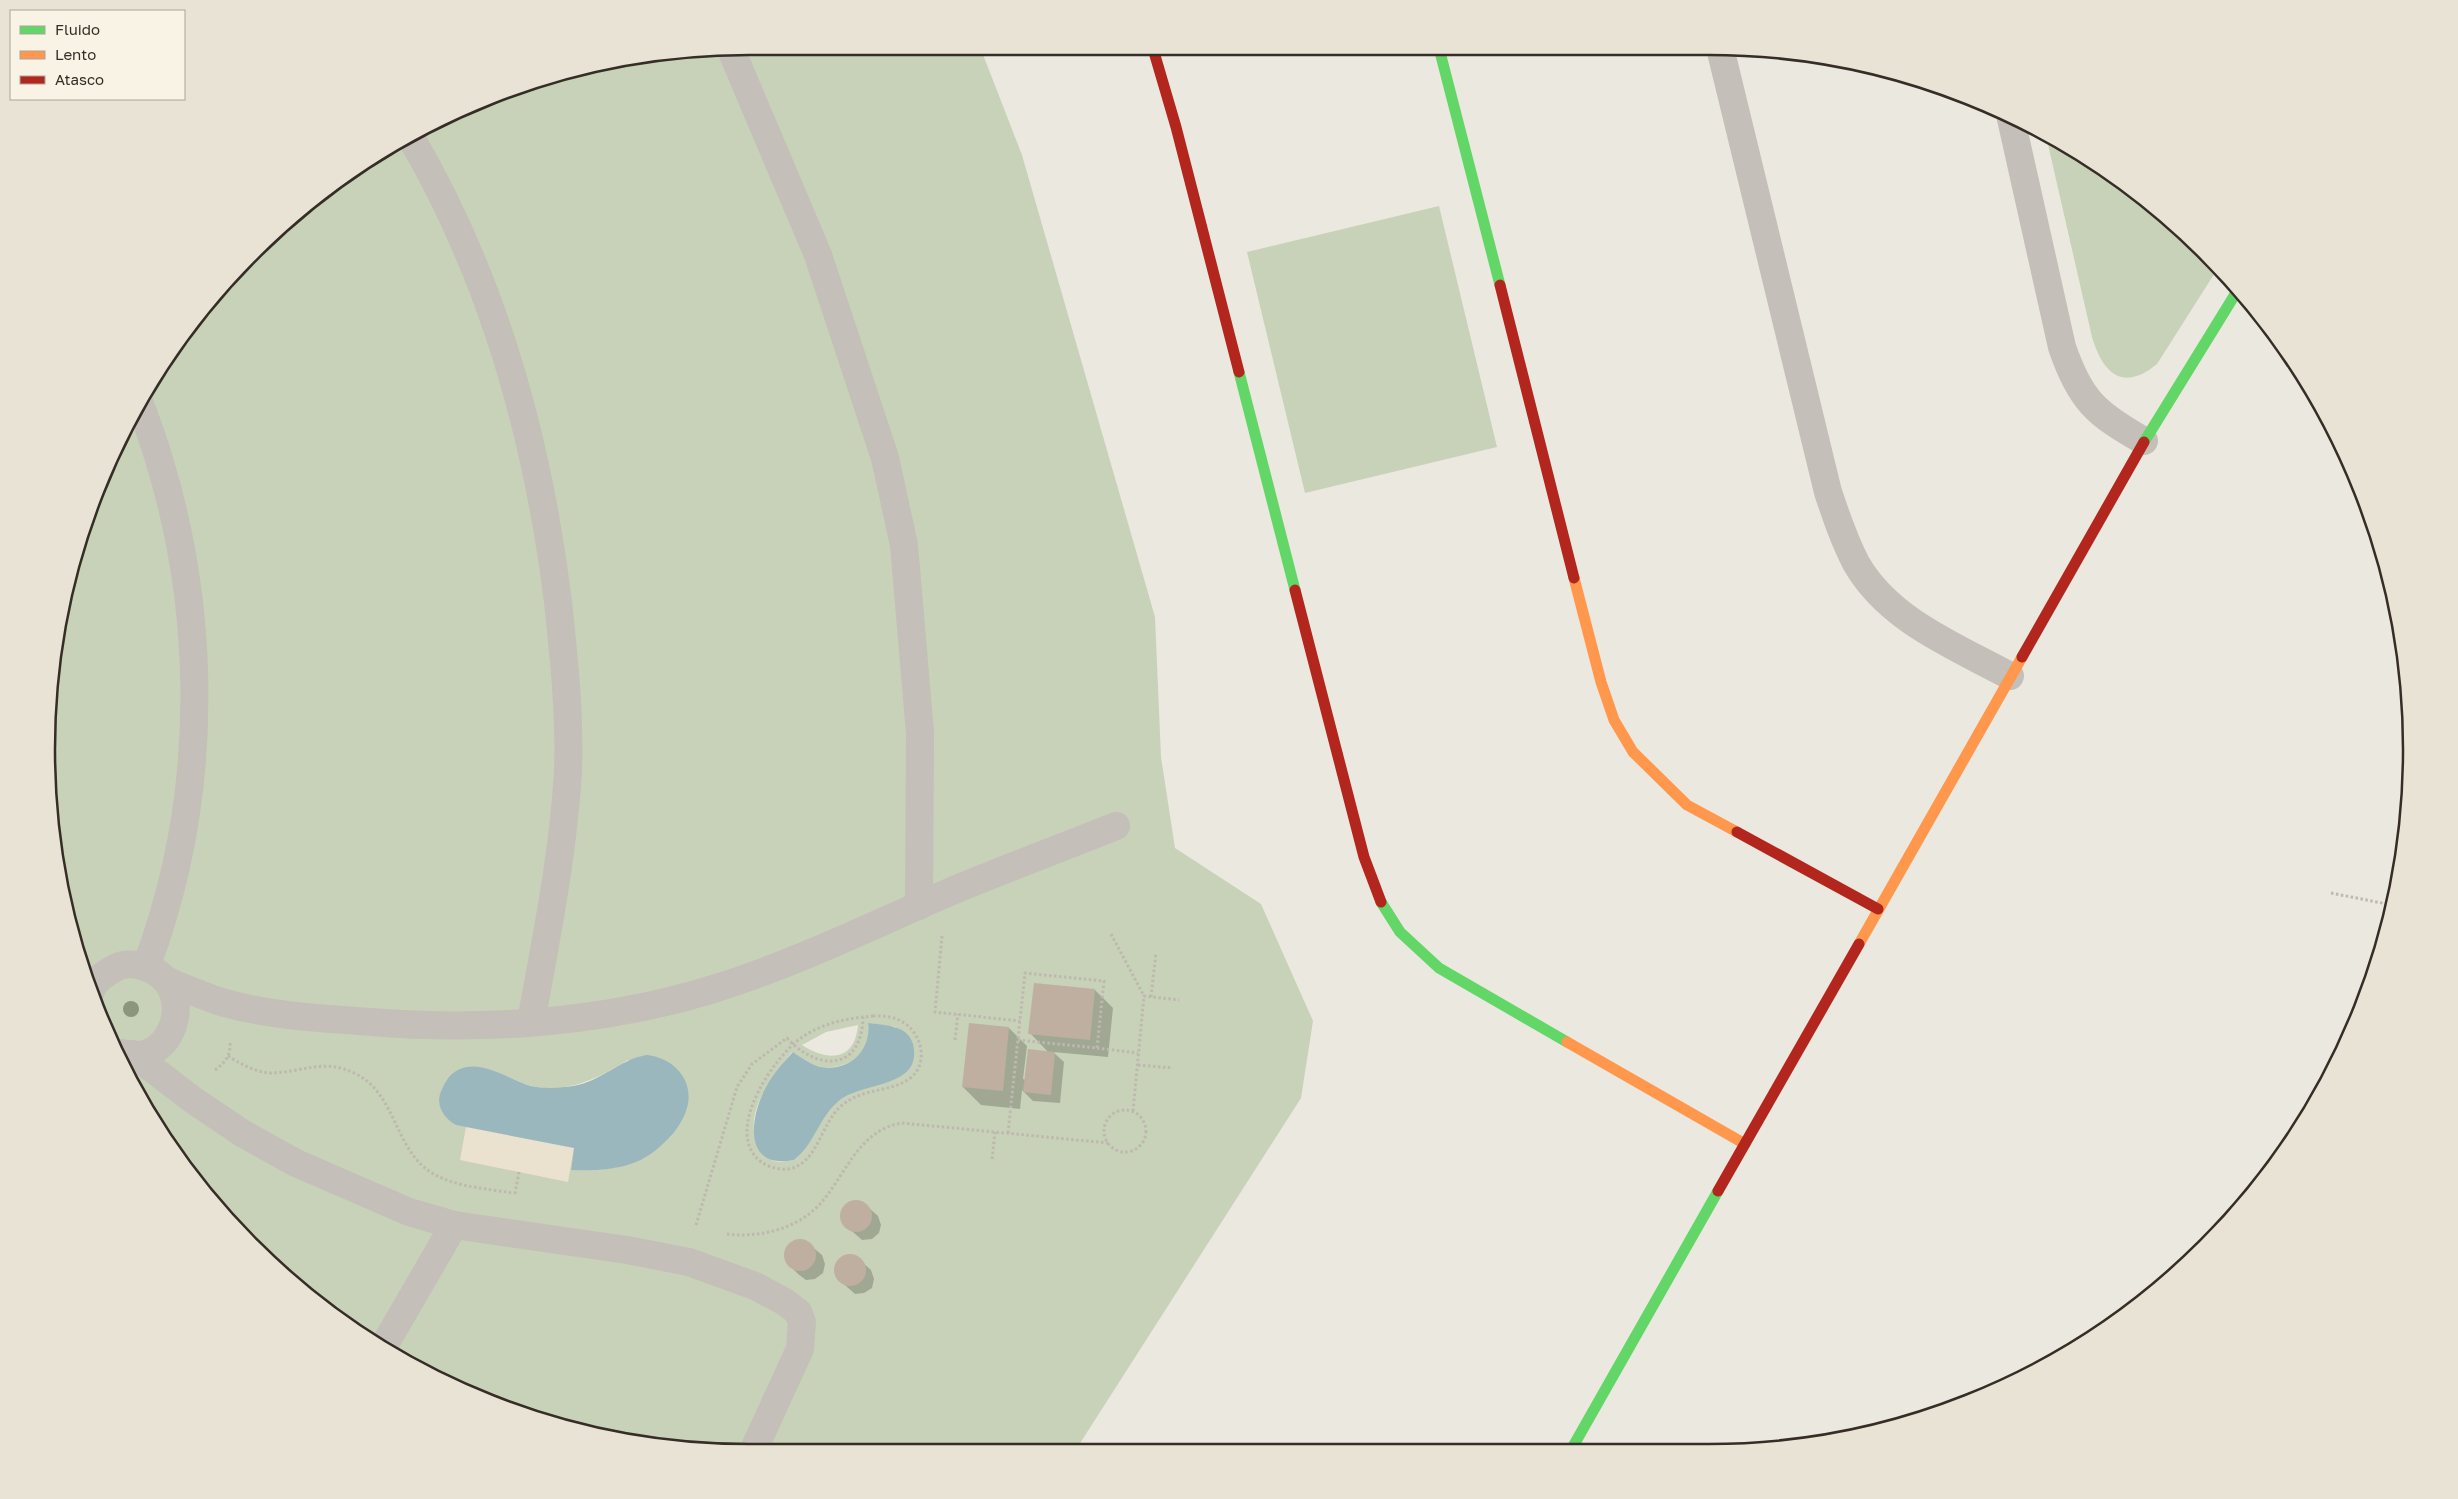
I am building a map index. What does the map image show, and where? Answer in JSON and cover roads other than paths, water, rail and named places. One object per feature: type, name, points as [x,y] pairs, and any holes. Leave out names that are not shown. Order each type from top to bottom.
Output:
[{"type":"street","points":[[733,55],[818,255],[885,458],[898,516],[904,544],[920,733],[918,906]]},
{"type":"street","points":[[1155,55],[1176,127],[1364,857],[1376,896],[1393,926],[1415,950],[1439,968],[1745,1144]]},
{"type":"street","points":[[1441,55],[1598,673],[1614,720],[1633,752],[1656,777],[1687,804],[1878,910]]},
{"type":"street","points":[[1722,55],[1828,492],[1845,540],[1857,564],[1876,591],[1900,613],[1930,632],[2010,676]]},
{"type":"street","points":[[2012,125],[2062,347],[2070,372],[2080,391],[2095,408],[2115,425],[2144,441]]},
{"type":"street","points":[[413,142],[444,198],[468,251],[511,367],[530,440],[555,576],[567,705],[568,770],[559,861],[531,1022]]},
{"type":"street","points":[[1574,1444],[2144,441],[2234,296]]},
{"type":"street","points":[[128,1054],[145,1053],[160,1045],[172,1031],[177,1015],[175,997],[157,974],[164,917],[180,851],[188,805],[194,700],[190,595],[183,552],[171,496],[143,412]]},
{"type":"street","points":[[96,983],[104,974],[119,966],[137,964],[209,998],[281,1014],[388,1024],[448,1026],[531,1022],[605,1014],[709,990],[782,965],[947,893],[1116,826]]},
{"type":"street","points":[[128,1054],[214,1115],[296,1163],[409,1212],[454,1225],[628,1250],[689,1262],[755,1286],[785,1302],[798,1312],[802,1322],[802,1342],[756,1444]]},
{"type":"street","points":[[387,1342],[454,1225]]},
{"type":"water","points":[[868,1023],[895,1027],[906,1033],[913,1044],[914,1058],[909,1069],[901,1076],[890,1081],[864,1089],[840,1100],[827,1114],[807,1146],[794,1160],[778,1161],[766,1157],[759,1150],[755,1140],[754,1128],[760,1101],[774,1074],[793,1052],[817,1066],[828,1068],[847,1064],[855,1058],[866,1043]]},
{"type":"water","points":[[646,1055],[664,1060],[679,1071],[688,1088],[687,1108],[678,1127],[663,1144],[643,1159],[623,1166],[602,1170],[571,1170],[574,1148],[456,1125],[444,1115],[439,1101],[441,1092],[449,1077],[458,1070],[468,1067],[479,1067],[500,1073],[531,1086],[557,1088],[583,1084],[627,1061]]}]
